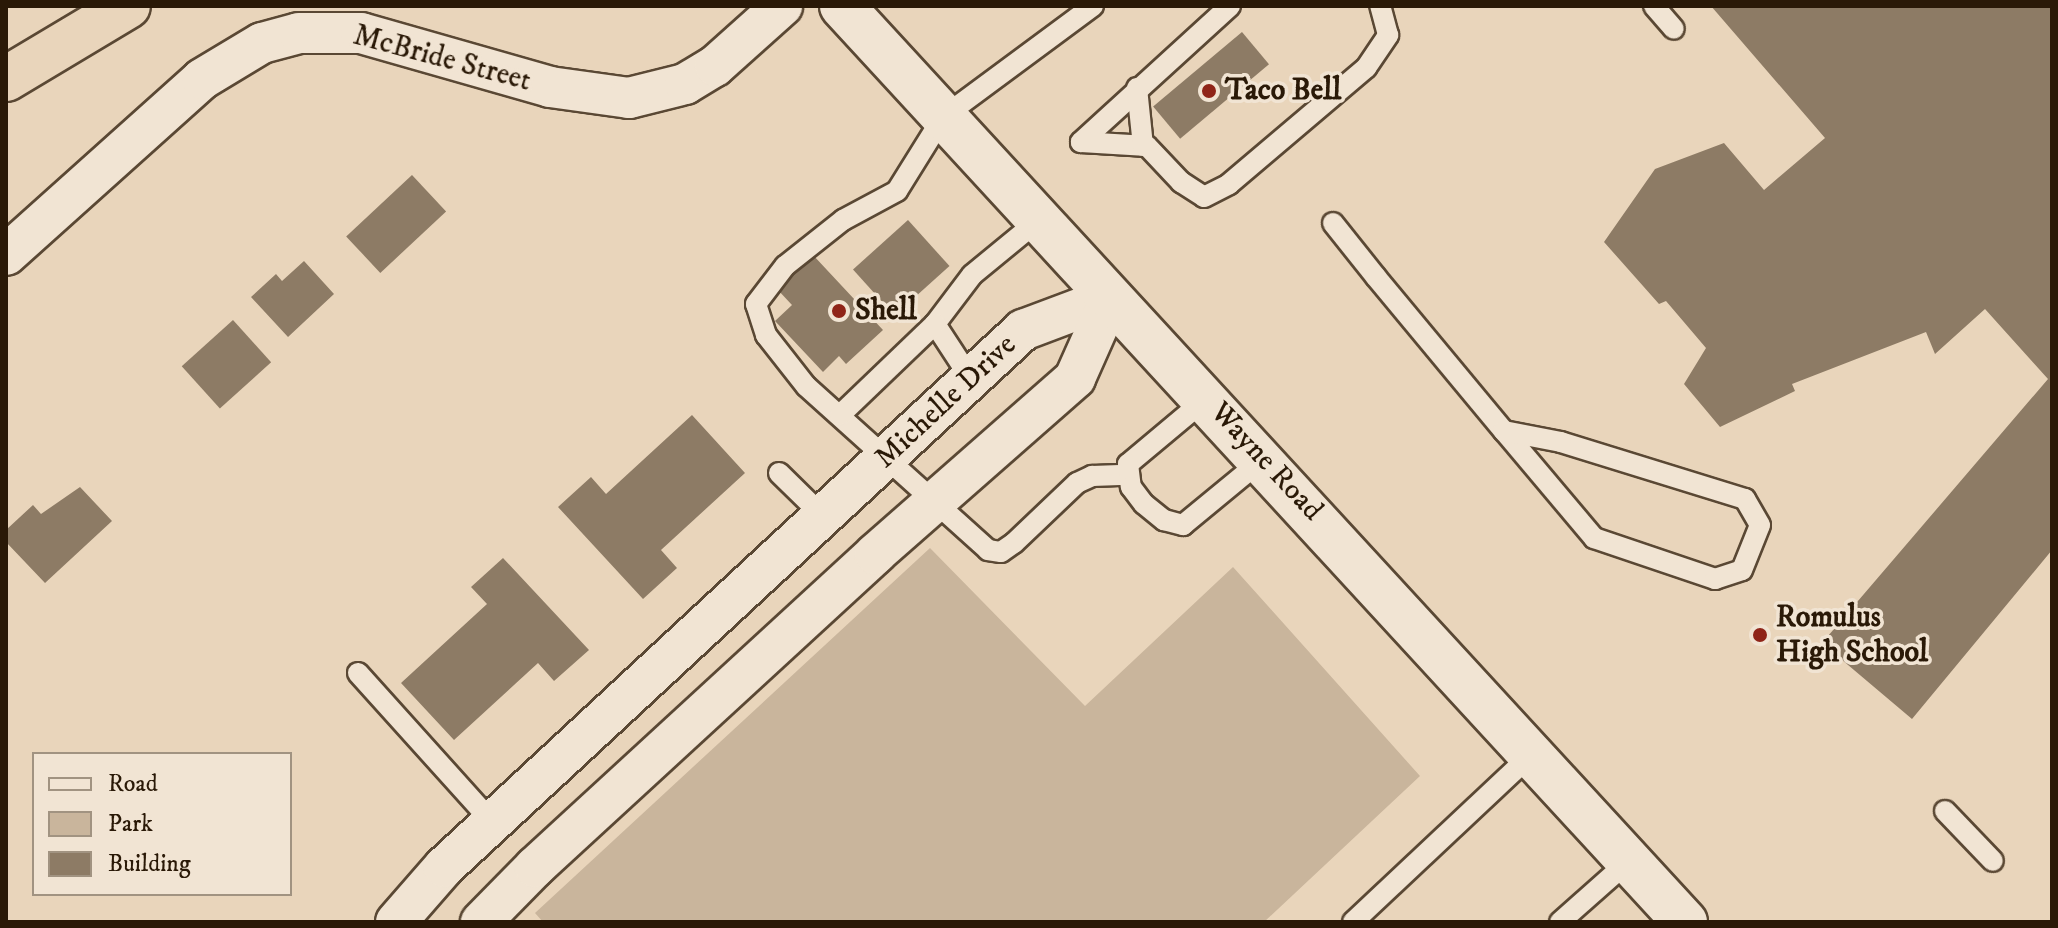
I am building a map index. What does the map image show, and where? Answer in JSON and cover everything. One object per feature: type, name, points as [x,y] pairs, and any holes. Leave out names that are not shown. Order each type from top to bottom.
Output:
[{"type":"highway","points":[[6,79],[128,6]]},
{"type":"main road","name":"Wayne Road","points":[[842,6],[1534,752],[1685,922]]},
{"type":"street","name":"McBride Street","points":[[6,255],[202,79],[262,43],[299,33],[361,33],[550,87],[629,98],[656,95],[695,78],[782,6]]},
{"type":"street","name":"Michelle Drive","points":[[396,922],[492,822],[1026,328],[1111,297]]},
{"type":"street","points":[[481,922],[535,867],[936,500],[1075,378],[1111,297]]},
{"type":"lane","points":[[1093,6],[943,117],[897,191],[843,220],[797,257],[756,304],[766,335],[806,386],[936,500],[974,542],[1001,552],[1077,483],[1127,475]]},
{"type":"lane","points":[[1230,6],[1081,142],[1143,146],[1204,197],[1229,184],[1366,68],[1388,35],[1380,6]]},
{"type":"lane","points":[[1654,6],[1674,29]]},
{"type":"lane","points":[[1137,88],[1143,146]]},
{"type":"lane","points":[[840,415],[935,324],[972,275],[1039,220]]},
{"type":"lane","points":[[1333,223],[1504,431],[1594,538],[1715,579],[1742,570],[1760,525],[1745,499],[1561,442],[1504,431]]},
{"type":"lane","points":[[935,324],[971,379]]},
{"type":"lane","points":[[1207,398],[1128,464],[1127,475],[1144,504],[1164,520],[1183,525],[1263,459]]},
{"type":"lane","points":[[779,473],[824,517]]},
{"type":"lane","points":[[358,673],[492,822]]},
{"type":"lane","points":[[1353,922],[1534,752]]},
{"type":"lane","points":[[1945,811],[1993,861]]},
{"type":"lane","points":[[1560,922],[1630,860]]},
{"type":"green space","points":[[930,548],[1085,706],[1233,567],[1420,776],[1264,922],[543,922],[535,913]]},
{"type":"building","points":[[1711,6],[2052,6],[2052,550],[1912,719],[1822,643],[2048,379],[1985,309],[1935,354],[1926,332],[1792,384],[1795,391],[1720,427],[1684,384],[1706,348],[1666,301],[1659,304],[1604,242],[1655,169],[1724,143],[1764,190],[1825,138]]},
{"type":"building","points":[[1242,32],[1269,64],[1180,139],[1153,107]]},
{"type":"building","points":[[412,175],[446,212],[380,273],[346,236]]},
{"type":"building","points":[[908,220],[949,266],[894,316],[853,270]]},
{"type":"building","points":[[813,255],[883,330],[846,364],[839,356],[823,372],[775,321],[792,305],[777,289]]},
{"type":"building","points":[[304,261],[334,294],[288,337],[251,297],[276,274],[282,281]]},
{"type":"building","points":[[233,320],[271,362],[220,409],[182,366]]},
{"type":"building","points":[[692,415],[745,473],[661,550],[677,568],[643,599],[558,507],[591,477],[606,494]]},
{"type":"building","points":[[80,487],[112,521],[45,583],[6,542],[6,530],[33,505],[41,514]]},
{"type":"building","points":[[503,558],[589,650],[554,681],[538,663],[454,740],[401,683],[487,604],[471,587]]},
{"type":"place","name":"Taco Bell","points":[[1209,91]]},
{"type":"place","name":"Shell","points":[[839,311]]},
{"type":"place","name":"Romulus High School","points":[[1760,635]]}]
